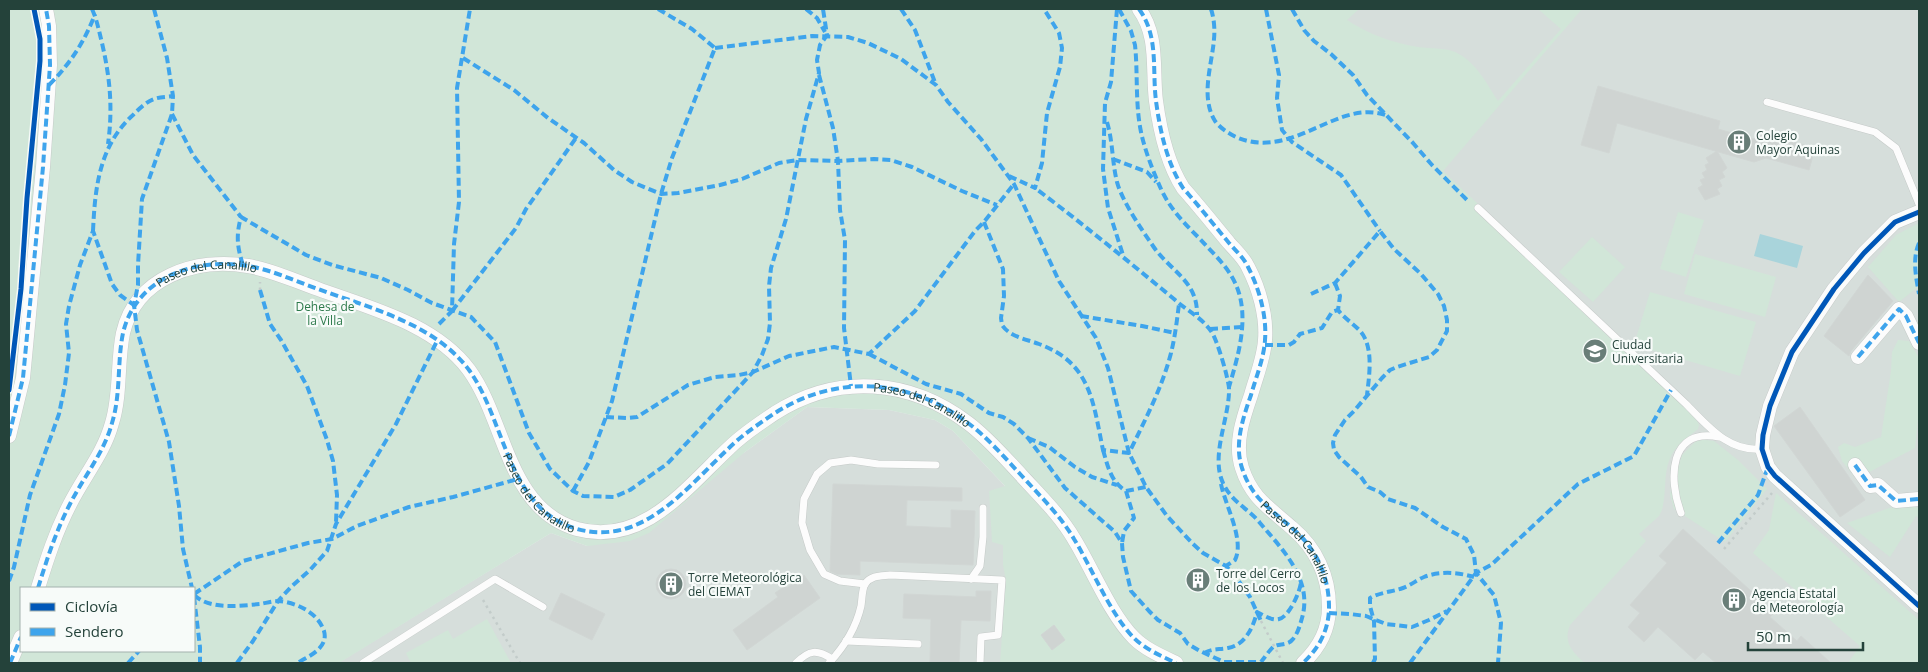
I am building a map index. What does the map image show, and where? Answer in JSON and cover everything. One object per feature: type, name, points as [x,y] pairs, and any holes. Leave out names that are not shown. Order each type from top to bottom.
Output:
[{"type":"street","points":[[9,436],[23,378],[43,168],[50,64],[49,26],[46,9]]},
{"type":"street","name":"Paseo del Canalillo","points":[[1139,9],[1150,31],[1154,48],[1156,101],[1168,157],[1175,175],[1183,188],[1248,266],[1261,304],[1265,323],[1264,353],[1244,418],[1239,441],[1239,455],[1242,470],[1255,494],[1265,506],[1293,529],[1310,547],[1324,571],[1329,592],[1328,620],[1324,635],[1312,655],[1303,663]]},
{"type":"street","points":[[1919,212],[1895,222],[1869,247],[1834,289],[1792,352],[1770,406],[1762,435],[1762,449],[1768,467],[1775,476],[1919,606]]},
{"type":"street","name":"Paseo del Canalillo","points":[[38,587],[51,546],[61,522],[105,443],[113,420],[122,336],[134,305],[147,290],[164,278],[183,270],[206,264],[243,265],[260,268],[343,298],[429,334],[458,358],[470,372],[486,400],[518,478],[528,494],[551,516],[563,524],[591,532],[618,530],[645,522],[658,514],[744,434],[795,402],[826,391],[851,386],[882,387],[917,396],[966,421],[984,435],[1057,514],[1075,540],[1123,625],[1135,639],[1150,650],[1176,663]]},
{"type":"street","points":[[1858,357],[1899,309],[1906,316],[1919,343]]},
{"type":"street","points":[[1854,465],[1870,486],[1878,485],[1896,501],[1919,499]]},
{"type":"street","points":[[10,663],[20,639]]},
{"type":"lane","points":[[1767,102],[1875,132],[1896,148],[1919,204]]},
{"type":"lane","points":[[1478,208],[1708,427],[1722,438],[1742,449],[1762,449]]},
{"type":"lane","points":[[1681,513],[1673,482],[1676,458],[1683,446],[1693,438],[1706,434],[1722,438]]},
{"type":"lane","points":[[865,584],[840,581],[824,574],[810,550],[802,523],[804,498],[818,474],[830,463],[851,460],[878,464],[936,465]]},
{"type":"lane","points":[[971,579],[980,566],[983,508]]},
{"type":"lane","points":[[796,663],[804,656],[817,652],[822,653],[831,661],[846,642],[858,616],[865,584],[874,576],[890,575],[1002,580],[998,635],[981,637],[980,663]]},
{"type":"lane","points":[[363,663],[495,578],[543,607]]},
{"type":"lane","points":[[846,642],[918,644]]},
{"type":"path","points":[[1724,549],[1775,489]]},
{"type":"path","points":[[476,590],[520,663]]},
{"type":"path","points":[[1261,621],[1283,663]]},
{"type":"shaded area","name":"Ciudad Universitaria","points":[[1146,9],[1919,9],[1919,663],[1318,663]]},
{"type":"shaded area","points":[[807,407],[889,410],[935,420],[953,431],[1064,549],[1146,663],[338,663],[551,533],[587,546],[745,452]]},
{"type":"green space","name":"Dehesa de la Villa","points":[[9,9],[1359,9],[1347,20],[1372,34],[1409,45],[1450,50],[1459,54],[1471,63],[1481,75],[1498,101],[1561,29],[1538,9],[1582,9],[1443,171],[1478,204],[1474,209],[1695,417],[1699,425],[1698,429],[1679,444],[1672,454],[1667,469],[1662,510],[1659,516],[1639,534],[1646,541],[1570,625],[1568,642],[1576,655],[1585,663],[1000,663],[1006,580],[1003,565],[1003,545],[992,542],[989,491],[1005,486],[953,431],[935,420],[889,410],[807,407],[745,452],[649,533],[630,541],[587,546],[551,533],[339,663],[9,663]]},
{"type":"green space","points":[[1678,212],[1704,220],[1686,277],[1660,269]]},
{"type":"green space","points":[[1919,223],[1919,286],[1899,302],[1868,267],[1896,235]]},
{"type":"green space","points":[[1592,237],[1625,267],[1593,302],[1559,272]]},
{"type":"green space","points":[[1695,254],[1776,277],[1765,317],[1684,294]]},
{"type":"green space","points":[[1650,292],[1756,322],[1740,376],[1634,345]]},
{"type":"green space","points":[[1898,340],[1909,341],[1919,358],[1919,409],[1915,448],[1856,479],[1842,461],[1838,447],[1844,443],[1855,447],[1881,437],[1892,352]]},
{"type":"green space","points":[[1698,439],[1714,441],[1738,460],[1767,489],[1725,542],[1674,509],[1670,494],[1682,455]]},
{"type":"green space","points":[[1776,493],[1919,620],[1919,663],[1848,663],[1860,646],[1753,553],[1769,530]]},
{"type":"green space","points":[[1904,505],[1919,508],[1919,518],[1916,516],[1890,557],[1847,523],[1889,508]]},
{"type":"green space","points":[[487,619],[511,663],[411,663],[406,653],[448,630],[453,639]]},
{"type":"water","points":[[1760,234],[1803,246],[1797,268],[1754,256]]},
{"type":"building","name":"Colegio Mayor Aquinas","points":[[1598,86],[1720,121],[1718,129],[1753,139],[1764,134],[1815,148],[1809,170],[1766,158],[1754,162],[1617,123],[1609,153],[1581,145]]},
{"type":"building","points":[[1717,151],[1727,168],[1722,172],[1725,177],[1719,180],[1722,186],[1717,189],[1720,194],[1705,200],[1698,188],[1703,185],[1700,180],[1705,178],[1702,173],[1707,170],[1705,165],[1709,163],[1706,158]]},
{"type":"building","points":[[1868,275],[1893,301],[1851,351],[1849,356],[1824,336]]},
{"type":"building","points":[[1800,407],[1865,500],[1840,517],[1774,426]]},
{"type":"building","points":[[833,484],[962,488],[962,501],[907,500],[906,526],[951,528],[951,510],[975,511],[973,565],[860,561],[860,575],[836,574],[830,571]]},
{"type":"building","name":"Agencia Estatal de Meteorología","points":[[1683,529],[1774,612],[1770,617],[1797,641],[1801,636],[1831,663],[1716,663],[1703,652],[1695,660],[1658,627],[1644,642],[1628,627],[1640,613],[1630,605],[1667,563],[1659,556]]},
{"type":"building","name":"Torre Meteorológica del CIEMAT","points":[[671,569],[682,573],[686,584],[682,595],[671,599],[660,595],[656,584],[660,573]]},
{"type":"building","points":[[804,575],[820,598],[747,650],[733,630],[778,597],[775,593],[785,586],[787,588]]},
{"type":"building","points":[[976,591],[991,591],[990,621],[961,620],[959,663],[930,663],[931,619],[903,618],[904,594],[976,597]]},
{"type":"building","points":[[561,593],[605,614],[592,640],[549,619]]},
{"type":"building","points":[[1054,625],[1065,640],[1052,650],[1041,635]]},
{"type":"marked path","points":[[9,436],[23,378],[43,167],[50,65],[49,26],[46,9]]},
{"type":"marked path","points":[[92,9],[97,21],[109,81],[110,118],[108,144]]},
{"type":"marked path","points":[[154,9],[167,58],[173,96],[172,114],[142,199],[138,285],[134,305],[137,330],[169,442],[179,506],[183,549],[192,587]]},
{"type":"marked path","points":[[439,324],[452,311],[454,244],[459,202],[457,88],[470,9]]},
{"type":"marked path","points":[[573,491],[589,462],[612,401],[661,194],[672,158],[715,48],[692,29],[658,9]]},
{"type":"marked path","points":[[806,9],[817,18],[825,32]]},
{"type":"marked path","points":[[243,265],[238,241],[241,217],[306,255],[332,265],[381,278],[432,303],[471,317],[495,342],[529,433],[550,469],[573,491],[583,496],[614,497],[630,490],[667,464],[753,372],[762,355],[768,339],[770,323],[769,286],[771,268],[786,219],[806,119],[819,73],[817,60],[820,45],[827,35],[823,9]]},
{"type":"marked path","points":[[901,9],[915,30],[936,85]]},
{"type":"marked path","points":[[1009,176],[1035,188],[1042,163],[1047,113],[1060,67],[1062,48],[1059,33],[1044,9]]},
{"type":"marked path","points":[[1117,9],[1111,82],[1105,103],[1103,169],[1108,208],[1123,255]]},
{"type":"marked path","points":[[1119,9],[1131,31],[1135,45],[1139,121],[1145,146],[1158,182],[1173,210],[1225,267],[1238,290],[1241,304],[1242,332],[1229,387]]},
{"type":"marked path","points":[[1139,9],[1150,30],[1154,54],[1155,89],[1162,135],[1177,178],[1183,188],[1244,261],[1256,284],[1261,302],[1265,321],[1264,347],[1260,368],[1240,431],[1240,459],[1246,479],[1256,495],[1308,544],[1320,563],[1324,574],[1327,584],[1329,615],[1322,638],[1303,663]]},
{"type":"marked path","points":[[1211,9],[1214,20],[1214,35],[1208,81],[1208,102],[1215,121],[1230,134],[1257,142],[1277,141],[1296,136],[1352,114],[1370,112],[1388,116]]},
{"type":"marked path","points":[[1266,9],[1279,75],[1277,98],[1282,130],[1292,142],[1341,175],[1380,231]]},
{"type":"marked path","points":[[1292,9],[1304,30],[1314,41],[1353,75],[1367,95],[1468,201]]},
{"type":"marked path","points":[[49,85],[76,52],[87,34],[95,14]]},
{"type":"marked path","points":[[715,48],[812,36],[848,37],[868,43],[901,59],[936,85],[948,102],[981,139],[1014,184],[1059,281],[1096,338],[1108,368],[1129,453],[1146,487],[1167,516],[1193,544],[1203,553],[1226,566],[1235,576],[1250,597],[1261,621]]},
{"type":"marked path","points":[[463,58],[514,90],[548,118],[584,143],[614,170],[632,182],[661,194],[678,193],[720,185],[742,179],[779,163],[797,160],[838,161],[874,159],[891,160],[912,167],[962,191],[997,205]]},
{"type":"marked path","points":[[819,75],[833,128],[838,161],[840,210],[845,240],[844,328],[851,386]]},
{"type":"marked path","points":[[93,231],[95,199],[101,168],[113,140],[122,127],[145,104],[156,98],[173,96]]},
{"type":"marked path","points":[[172,114],[193,155],[241,217]]},
{"type":"marked path","points":[[1107,122],[1115,174],[1123,198],[1153,246],[1188,285],[1193,293],[1197,315]]},
{"type":"marked path","points":[[452,311],[516,228],[526,209],[576,138]]},
{"type":"marked path","points":[[1113,159],[1147,172],[1156,182]]},
{"type":"marked path","points":[[606,417],[637,417],[688,385],[715,377],[753,372],[789,356],[834,347],[869,354],[915,311],[975,231],[1014,184]]},
{"type":"marked path","points":[[869,354],[926,384],[961,394],[989,413],[1003,417],[1014,424],[1028,438],[1065,488],[1115,532],[1122,543],[1123,557],[1131,591],[1158,620],[1180,633],[1188,644],[1224,662],[1261,662],[1273,647],[1291,641],[1299,629],[1302,618],[1304,604],[1300,578],[1278,544],[1256,518],[1236,501],[1228,491],[1220,474],[1219,450],[1227,412],[1229,388],[1222,358],[1211,331],[1198,318],[1035,188]]},
{"type":"marked path","points":[[984,222],[1003,269],[1002,325],[1014,335],[1056,352],[1070,362],[1079,373],[1087,386],[1092,400],[1103,450],[1129,453],[1163,379],[1174,341],[1179,304]]},
{"type":"marked path","points":[[9,581],[14,567],[30,495],[59,414],[69,353],[66,324],[69,306],[80,265],[93,231],[112,284],[120,295],[134,305]]},
{"type":"marked path","points":[[1311,294],[1335,283],[1380,231],[1394,249],[1421,274],[1438,294],[1444,306],[1447,331],[1437,350],[1429,357],[1390,370],[1345,420],[1335,435],[1334,450],[1361,477],[1368,487],[1380,492],[1388,499],[1415,508],[1443,527],[1466,539],[1474,555],[1476,573],[1494,595],[1501,623],[1498,663]]},
{"type":"marked path","points":[[1919,243],[1915,262],[1919,294]]},
{"type":"marked path","points":[[38,587],[52,545],[65,514],[99,454],[108,434],[117,401],[123,333],[130,314],[141,298],[155,285],[171,275],[189,268],[228,264],[266,270],[359,303],[400,319],[438,341],[455,354],[469,370],[492,414],[522,483],[536,503],[554,519],[577,529],[601,532],[623,529],[643,522],[680,496],[745,434],[775,413],[799,400],[848,387],[873,386],[898,390],[922,397],[946,408],[968,423],[996,448],[1042,498],[1068,530],[1109,604],[1125,628],[1143,646],[1176,663]]},
{"type":"marked path","points":[[1335,283],[1340,296],[1338,310]]},
{"type":"marked path","points":[[260,290],[270,324],[307,386],[327,440],[333,461],[337,495],[336,523]]},
{"type":"marked path","points":[[1858,357],[1899,309],[1906,316],[1919,343]]},
{"type":"marked path","points":[[1265,345],[1289,345],[1300,334],[1322,328],[1332,312],[1338,310],[1361,332],[1368,346],[1370,363],[1367,395]]},
{"type":"marked path","points":[[1081,316],[1175,333]]},
{"type":"marked path","points":[[1210,329],[1242,327]]},
{"type":"marked path","points":[[237,663],[278,601],[327,551],[336,524],[396,424],[437,341]]},
{"type":"marked path","points":[[1410,663],[1476,573],[1491,565],[1578,484],[1634,456],[1671,390]]},
{"type":"marked path","points":[[1028,438],[1049,447],[1075,467],[1092,477],[1117,485]]},
{"type":"marked path","points":[[1103,450],[1113,479],[1126,491],[1134,518],[1124,531],[1122,543]]},
{"type":"marked path","points":[[1855,465],[1870,486],[1878,485],[1896,501],[1919,499]]},
{"type":"marked path","points":[[1718,543],[1758,495],[1768,467]]},
{"type":"marked path","points":[[195,593],[243,561],[308,543],[332,539],[357,526],[409,507],[518,479]]},
{"type":"marked path","points":[[1221,484],[1238,543],[1235,560],[1226,566]]},
{"type":"marked path","points":[[1126,491],[1146,487]]},
{"type":"marked path","points":[[1373,663],[1375,659],[1374,621],[1370,598],[1378,594],[1403,588],[1424,577],[1436,574],[1455,573],[1474,577]]},
{"type":"marked path","points":[[1204,653],[1228,648],[1244,640],[1251,630],[1257,612],[1273,619],[1283,617],[1293,604],[1299,592],[1301,582]]},
{"type":"marked path","points":[[195,596],[216,605],[243,606],[279,601],[293,604],[306,610],[317,619],[324,631],[325,637],[321,647],[297,663]]},
{"type":"marked path","points":[[195,605],[200,663]]},
{"type":"marked path","points":[[1329,613],[1366,616],[1386,624],[1412,627],[1447,611]]},
{"type":"marked path","points":[[10,663],[20,639]]},
{"type":"marked path","points":[[128,663],[138,652]]},
{"type":"cycle path","points":[[9,390],[21,289],[27,198],[40,61],[40,39],[34,9]]},
{"type":"cycle path","points":[[1919,212],[1895,222],[1864,253],[1834,289],[1792,352],[1770,406],[1763,435],[1762,449],[1768,467],[1775,476],[1919,606]]},
{"type":"place","name":"Colegio Mayor Aquinas","points":[[1739,142]]},
{"type":"place","name":"Ciudad Universitaria","points":[[1595,351]]},
{"type":"place","name":"Torre del Cerro de los Locos","points":[[1198,580]]},
{"type":"place","name":"Torre Meteorológica del CIEMAT","points":[[671,584]]},
{"type":"place","name":"Agencia Estatal de Meteorología","points":[[1734,600]]}]
